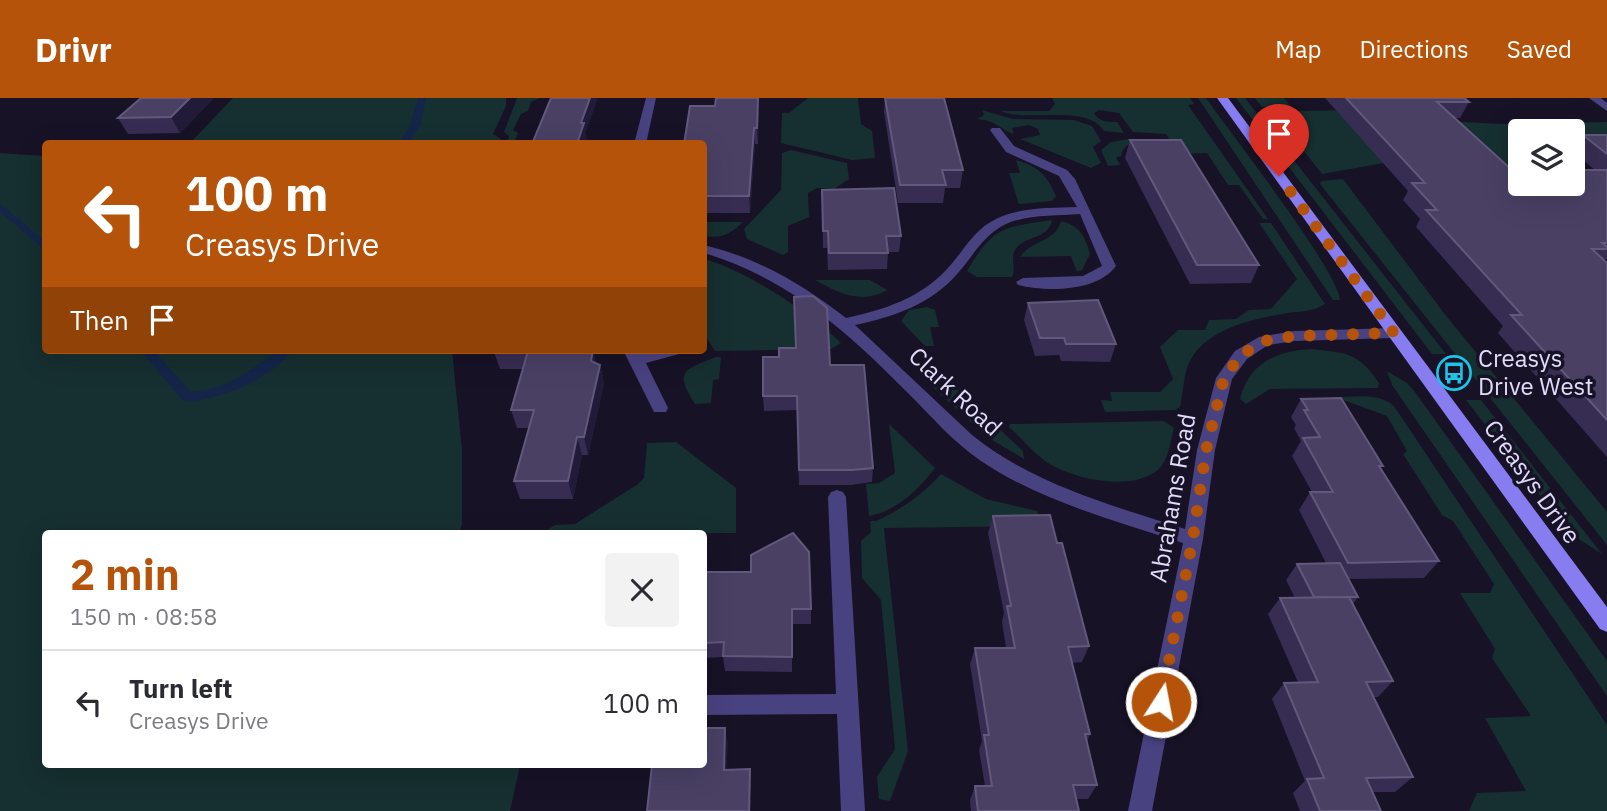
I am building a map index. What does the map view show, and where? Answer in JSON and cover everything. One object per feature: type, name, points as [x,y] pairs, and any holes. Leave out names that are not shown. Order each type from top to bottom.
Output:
[{"type":"street","points":[[641,140],[651,98]]},
{"type":"street","name":"Creasys Drive","points":[[1222,98],[1603,613]]},
{"type":"street","points":[[1594,98],[1607,108]]},
{"type":"street","points":[[996,130],[1010,149],[1063,173],[1071,182],[1109,266],[1105,274],[1098,278],[1023,282]]},
{"type":"street","points":[[844,323],[886,314],[927,293],[954,270],[978,236],[1003,220],[1084,210]]},
{"type":"street","name":"Clark Road","points":[[707,250],[765,270],[844,323],[946,421],[1009,470],[1073,498],[1193,538]]},
{"type":"street","name":"Abrahams Road","points":[[1140,811],[1193,538],[1206,450],[1224,378],[1241,355],[1264,341],[1294,336],[1394,333]]},
{"type":"street","points":[[633,355],[660,408]]},
{"type":"street","points":[[837,497],[853,811]]},
{"type":"street","points":[[707,705],[846,704]]},
{"type":"green space","points":[[233,98],[506,98],[506,106],[493,134],[500,140],[193,140]]},
{"type":"green space","points":[[517,98],[540,98],[531,102],[528,111],[521,114],[513,130],[518,133],[515,140],[508,140],[509,136],[504,132]]},
{"type":"green space","points":[[808,98],[858,98],[861,124],[872,131],[875,158],[852,160],[781,143],[782,113],[789,113]]},
{"type":"green space","points":[[1052,98],[1190,98],[1194,104],[1188,105],[1268,219],[1263,219],[1239,185],[1228,185],[1207,153],[1179,154],[1156,139],[1169,139],[1166,134],[1133,132],[1119,113],[1099,110],[1094,113],[1101,120],[1117,122],[1124,133],[1104,131],[1096,123],[1084,118],[1000,111],[1049,111],[1055,104]]},
{"type":"green space","points":[[1198,98],[1206,98],[1303,232],[1322,261],[1340,300],[1333,300]]},
{"type":"green space","points":[[1236,98],[1245,98],[1446,354],[1432,354]]},
{"type":"green space","points":[[1255,98],[1284,98],[1295,111],[1363,110],[1369,117],[1508,124],[1508,171],[1384,163],[1322,174],[1269,107],[1262,107]]},
{"type":"green space","points":[[982,110],[1013,119],[1074,120],[1092,126],[1101,141],[1093,147],[1101,163],[1091,168],[1020,139],[1040,135],[1038,129],[1029,125],[1012,128],[1014,134],[990,121],[977,119],[984,115]]},
{"type":"green space","points":[[1585,122],[1607,122],[1607,142],[1585,143]]},
{"type":"green space","points":[[1141,139],[1128,145],[1121,156],[1116,157],[1120,165],[1108,166],[1101,150],[1111,142]]},
{"type":"green space","points":[[791,150],[847,163],[849,179],[834,189],[817,188],[808,193],[809,217],[788,226],[788,252],[783,255],[747,239],[744,229],[781,190],[782,153]]},
{"type":"green space","points":[[0,153],[42,156],[42,354],[452,354],[462,450],[460,530],[42,530],[42,768],[519,768],[510,811],[0,811]]},
{"type":"green space","points":[[1016,160],[1036,168],[1045,177],[1056,196],[1052,201],[1019,204],[1009,173],[1020,173]]},
{"type":"green space","points":[[1343,179],[1447,317],[1607,512],[1607,545],[1320,184],[1321,181]]},
{"type":"green space","points":[[1052,220],[1047,230],[1015,250],[1012,277],[977,277],[967,271],[992,237],[1010,228]]},
{"type":"green space","points":[[1061,221],[1077,229],[1086,242],[1090,254],[1082,270],[1077,272],[1071,256],[1020,257],[1030,247],[1054,233]]},
{"type":"green space","points":[[707,222],[743,222],[730,232],[716,237],[707,236]]},
{"type":"green space","points":[[1259,223],[1271,223],[1325,304],[1312,310],[1275,315],[1234,326],[1209,339],[1188,364],[1180,407],[1175,410],[1105,412],[1101,400],[1112,401],[1110,392],[1160,392],[1173,379],[1160,347],[1178,330],[1205,330],[1209,320],[1236,319],[1249,310],[1271,309],[1297,279]]},
{"type":"green space","points":[[707,260],[739,273],[777,294],[841,343],[831,349],[715,351],[707,339]]},
{"type":"green space","points":[[815,280],[870,280],[887,290],[868,297],[850,296]]},
{"type":"green space","points":[[927,307],[935,310],[939,327],[930,327],[934,346],[925,346],[901,321],[909,310]]},
{"type":"green space","points":[[1311,349],[1343,353],[1358,360],[1372,373],[1379,383],[1378,388],[1270,389],[1246,404],[1240,399],[1250,376],[1266,361],[1286,353]]},
{"type":"green space","points":[[721,357],[719,379],[713,380],[711,403],[695,404],[685,385],[685,373]]},
{"type":"green space","points":[[937,371],[1023,451],[1024,459],[987,437],[923,378]]},
{"type":"green space","points":[[1387,371],[1407,383],[1415,392],[1607,661],[1607,696],[1392,385]]},
{"type":"green space","points":[[1335,397],[1374,397],[1394,406],[1607,725],[1607,811],[1469,811],[1477,793],[1526,791],[1485,718],[1531,716],[1492,658],[1495,649],[1460,593],[1490,593],[1494,584],[1453,521],[1442,515],[1403,454],[1407,451],[1387,416]]},
{"type":"green space","points":[[1466,400],[1481,400],[1602,554],[1574,536],[1561,523]]},
{"type":"green space","points":[[1164,421],[1174,428],[1167,455],[1159,469],[1148,476],[1118,482],[1086,478],[1056,467],[1040,457],[1009,427],[1010,424]]},
{"type":"green space","points":[[889,424],[935,468],[922,484],[898,504],[869,516],[866,484],[879,483],[895,473]]},
{"type":"green space","points":[[676,442],[736,488],[736,533],[707,533],[707,530],[547,530],[555,525],[575,524],[638,484],[644,478],[647,443]]},
{"type":"green space","points":[[941,474],[986,499],[1037,511],[1042,526],[884,528],[908,751],[890,801],[879,799],[877,777],[895,749],[881,600],[862,578],[861,541],[871,532],[870,521],[876,521],[903,506]]},
{"type":"building","points":[[141,98],[190,98],[171,117],[118,118]]},
{"type":"building","points":[[551,98],[590,98],[578,140],[534,140]]},
{"type":"building","points":[[716,98],[758,98],[749,196],[707,196],[707,140],[685,140],[690,106],[715,106]]},
{"type":"building","points":[[885,98],[944,98],[963,170],[942,170],[946,185],[900,185]]},
{"type":"building","points":[[1346,98],[1464,98],[1469,102],[1437,102],[1508,166],[1508,196],[1585,196],[1585,170],[1607,170],[1607,243],[1602,243],[1607,249],[1592,249],[1607,263],[1607,420],[1511,315],[1522,315],[1426,210],[1437,210],[1412,183],[1425,183]]},
{"type":"building","points":[[1585,135],[1607,135],[1607,154],[1585,137]]},
{"type":"building","points":[[1130,140],[1181,140],[1259,265],[1197,265]]},
{"type":"building","points":[[894,188],[901,236],[886,236],[888,253],[829,253],[828,231],[823,231],[822,190]]},
{"type":"building","points":[[813,296],[827,308],[830,365],[864,365],[873,468],[799,470],[797,396],[763,396],[763,357],[779,357],[779,348],[796,348],[794,297]]},
{"type":"building","points":[[1098,300],[1116,344],[1066,344],[1064,338],[1040,338],[1028,303]]},
{"type":"building","points":[[527,354],[592,354],[591,361],[600,365],[584,437],[577,437],[568,481],[514,481],[534,410],[511,410]]},
{"type":"building","points":[[1341,398],[1383,466],[1379,466],[1439,561],[1348,563],[1310,492],[1333,492],[1303,438],[1320,437],[1304,410],[1308,410],[1301,399]]},
{"type":"building","points":[[1050,515],[1057,543],[1062,543],[1089,646],[1068,647],[1090,734],[1085,734],[1097,785],[1073,785],[1079,811],[978,811],[975,786],[992,786],[984,735],[989,735],[975,648],[1015,648],[1007,606],[1011,606],[993,516]]},
{"type":"building","points":[[793,533],[809,552],[811,609],[792,609],[792,657],[723,656],[724,642],[707,643],[707,572],[751,572],[751,555]]},
{"type":"building","points":[[1340,563],[1358,597],[1314,597],[1297,564]]},
{"type":"building","points":[[1349,597],[1393,681],[1366,682],[1413,777],[1366,778],[1381,811],[1320,811],[1307,779],[1324,778],[1284,683],[1318,682],[1280,598]]},
{"type":"building","points":[[707,728],[725,728],[724,770],[750,769],[749,811],[647,811],[652,768],[707,768]]},
{"type":"waterway","points":[[406,140],[415,126],[422,98]]},
{"type":"waterway","points":[[0,207],[42,244]]},
{"type":"waterway","points":[[150,354],[188,397],[230,388],[282,354]]},
{"type":"place","name":"Creasys Drive West","points":[[1454,373]]},
{"type":"route","points":[[1161,702],[1193,538],[1206,450],[1224,378],[1232,365],[1241,355],[1264,341],[1294,336],[1394,333],[1279,176]]}]
